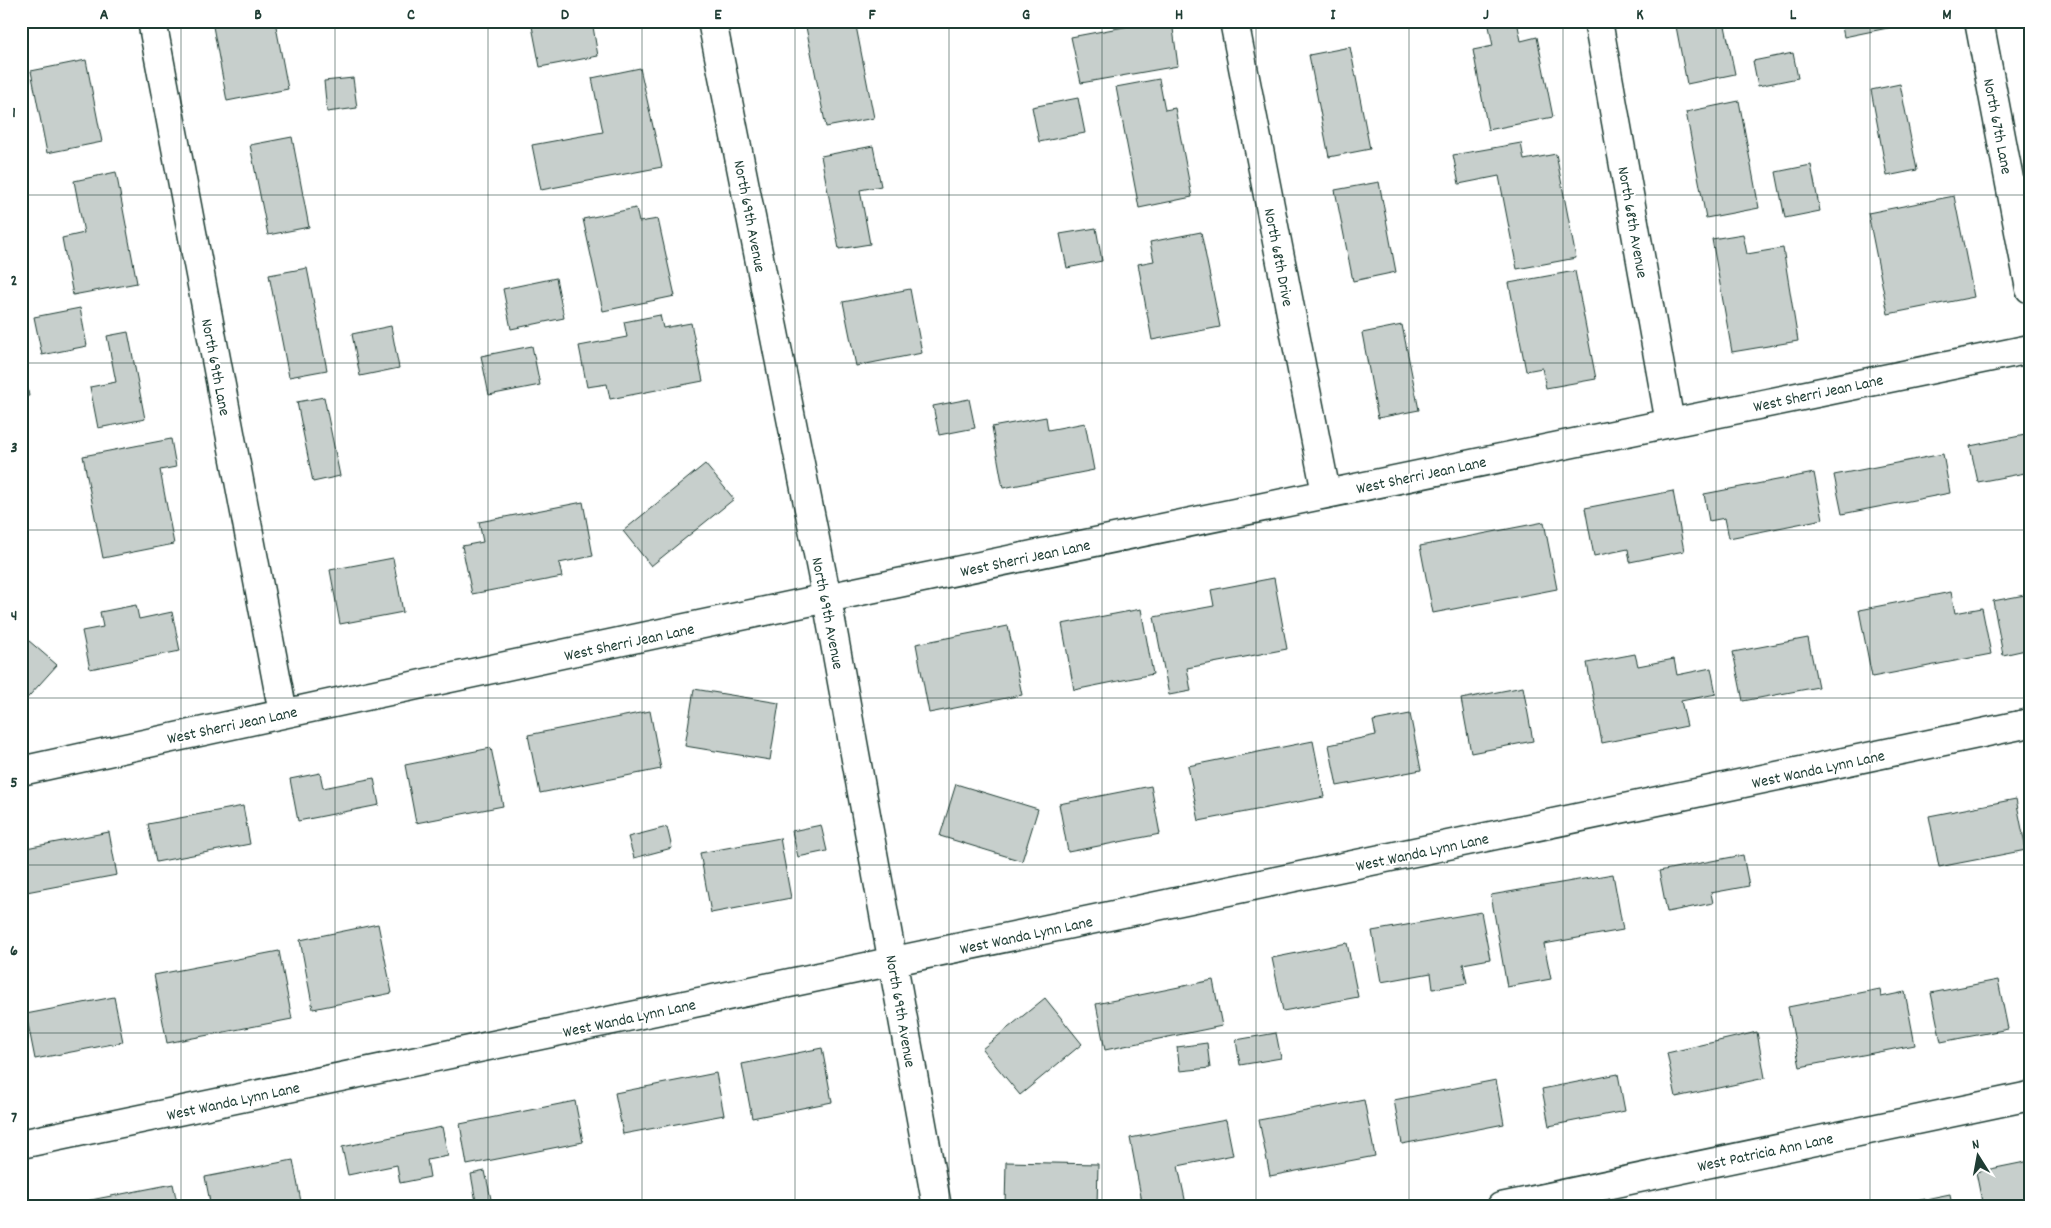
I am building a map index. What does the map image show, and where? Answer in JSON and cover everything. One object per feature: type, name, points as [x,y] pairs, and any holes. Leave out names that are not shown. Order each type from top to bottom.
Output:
[{"type":"street","name":"North 69th Lane","points":[[152,21],[282,713]]},
{"type":"street","name":"North 69th Avenue","points":[[712,21],[827,599],[937,1207]]},
{"type":"street","name":"North 68th Drive","points":[[1234,21],[1326,493]]},
{"type":"street","name":"North 68th Avenue","points":[[1598,21],[1670,423]]},
{"type":"street","name":"North 67th Lane","points":[[1979,21],[2030,289]]},
{"type":"street","name":"West Sherri Jean Lane","points":[[21,771],[282,713],[1326,493],[2030,349]]},
{"type":"street","name":"West Wanda Lynn Lane","points":[[21,1144],[2030,723]]},
{"type":"street","name":"West Patricia Ann Lane","points":[[1501,1207],[2030,1096]]},
{"type":"building","points":[[212,21],[275,21],[288,89],[227,101]]},
{"type":"building","points":[[531,21],[592,21],[598,56],[540,67]]},
{"type":"building","points":[[855,21],[874,118],[826,127],[805,22]]},
{"type":"building","points":[[1156,21],[1172,21],[1178,66],[1081,83],[1071,37]]},
{"type":"building","points":[[1488,21],[1517,21],[1521,41],[1537,37],[1553,117],[1488,130],[1473,50],[1493,46]]},
{"type":"building","points":[[1675,21],[1724,21],[1735,74],[1687,84]]},
{"type":"building","points":[[1841,21],[1906,21],[1907,24],[1844,37]]},
{"type":"building","points":[[1350,47],[1370,149],[1329,157],[1309,55]]},
{"type":"building","points":[[1793,53],[1798,78],[1758,86],[1753,61]]},
{"type":"building","points":[[86,60],[102,142],[47,153],[31,71]]},
{"type":"building","points":[[640,68],[662,167],[541,190],[532,145],[603,132],[592,78]]},
{"type":"building","points":[[353,78],[357,108],[327,112],[324,81]]},
{"type":"building","points":[[1159,79],[1165,110],[1175,108],[1192,197],[1139,208],[1116,87]]},
{"type":"building","points":[[1900,84],[1917,170],[1887,176],[1871,90]]},
{"type":"building","points":[[1078,98],[1085,133],[1039,142],[1032,107]]},
{"type":"building","points":[[1739,101],[1759,208],[1706,218],[1686,112]]},
{"type":"building","points":[[292,137],[309,227],[268,235],[250,145]]},
{"type":"building","points":[[1521,143],[1524,160],[1556,154],[1576,258],[1517,269],[1499,176],[1459,184],[1453,155]]},
{"type":"building","points":[[873,146],[881,186],[860,190],[870,244],[839,249],[821,156]]},
{"type":"building","points":[[1811,165],[1820,211],[1785,218],[1776,172]]},
{"type":"building","points":[[116,172],[137,283],[73,295],[62,238],[84,233],[74,181]]},
{"type":"building","points":[[1379,182],[1396,272],[1353,281],[1335,190]]},
{"type":"building","points":[[1954,196],[1974,297],[1888,314],[1868,213]]},
{"type":"building","points":[[636,208],[639,222],[658,219],[675,296],[603,311],[583,219]]},
{"type":"building","points":[[1096,228],[1102,261],[1067,268],[1060,234]]},
{"type":"building","points":[[1201,232],[1220,327],[1152,340],[1138,264],[1154,261],[1150,242]]},
{"type":"building","points":[[1743,234],[1747,254],[1783,248],[1798,341],[1732,352],[1712,239]]},
{"type":"building","points":[[307,268],[327,370],[289,377],[269,275]]},
{"type":"building","points":[[1575,271],[1596,379],[1546,388],[1542,368],[1526,371],[1509,283]]},
{"type":"building","points":[[556,278],[564,318],[511,329],[503,289]]},
{"type":"building","points":[[910,289],[922,353],[856,366],[843,302]]},
{"type":"building","points":[[80,308],[87,346],[42,355],[34,317]]},
{"type":"building","points":[[660,315],[663,328],[691,323],[703,381],[610,399],[607,384],[587,387],[579,346],[627,337],[624,322]]},
{"type":"building","points":[[1402,325],[1419,410],[1378,418],[1362,333]]},
{"type":"building","points":[[391,326],[399,368],[360,376],[352,334]]},
{"type":"building","points":[[128,332],[145,419],[98,428],[90,387],[116,382],[107,336]]},
{"type":"building","points":[[532,346],[540,385],[489,395],[481,356]]},
{"type":"building","points":[[21,355],[29,396],[21,397]]},
{"type":"building","points":[[324,397],[340,476],[313,482],[297,402]]},
{"type":"building","points":[[969,399],[975,428],[939,435],[933,406]]},
{"type":"building","points":[[1046,417],[1048,430],[1085,423],[1094,470],[1003,488],[992,427]]},
{"type":"building","points":[[2030,434],[2030,472],[1978,482],[1970,446]]},
{"type":"building","points":[[171,439],[176,467],[160,470],[174,544],[103,558],[83,456]]},
{"type":"building","points":[[1943,454],[1950,493],[1842,514],[1834,475]]},
{"type":"building","points":[[705,464],[734,499],[651,566],[623,531]]},
{"type":"building","points":[[1814,473],[1823,519],[1729,538],[1725,518],[1709,521],[1704,494]]},
{"type":"building","points":[[1673,491],[1684,551],[1630,562],[1628,549],[1594,556],[1585,508]]},
{"type":"building","points":[[583,502],[593,556],[559,563],[562,577],[472,594],[462,546],[483,542],[479,522]]},
{"type":"building","points":[[1544,522],[1557,589],[1433,613],[1420,546]]},
{"type":"building","points":[[393,558],[403,612],[340,624],[330,570]]},
{"type":"building","points":[[1274,578],[1287,649],[1187,668],[1191,691],[1169,695],[1154,617],[1214,606],[1211,590]]},
{"type":"building","points":[[1951,592],[1955,613],[1982,608],[1991,654],[1872,677],[1859,610]]},
{"type":"building","points":[[2030,594],[2030,649],[2003,655],[1993,601]]},
{"type":"building","points":[[136,605],[139,619],[172,612],[180,651],[90,669],[82,631],[103,627],[100,612]]},
{"type":"building","points":[[1141,609],[1153,674],[1074,690],[1062,624]]},
{"type":"building","points":[[1008,626],[1022,695],[929,713],[916,644]]},
{"type":"building","points":[[21,634],[57,665],[21,705]]},
{"type":"building","points":[[1808,638],[1818,687],[1743,701],[1733,652]]},
{"type":"building","points":[[1635,654],[1638,666],[1674,659],[1677,675],[1711,668],[1716,694],[1681,701],[1687,726],[1602,743],[1587,663]]},
{"type":"building","points":[[1523,687],[1533,741],[1471,753],[1461,699]]},
{"type":"building","points":[[694,689],[779,703],[770,760],[685,746]]},
{"type":"building","points":[[650,711],[661,769],[540,793],[528,735]]},
{"type":"building","points":[[1410,714],[1421,770],[1337,786],[1329,745],[1376,735],[1373,721]]},
{"type":"building","points":[[1313,741],[1324,797],[1199,821],[1188,766]]},
{"type":"building","points":[[491,748],[503,806],[416,823],[405,765]]},
{"type":"building","points":[[320,773],[323,788],[374,778],[379,805],[298,821],[290,779]]},
{"type":"building","points":[[956,784],[1038,809],[1022,861],[940,836]]},
{"type":"building","points":[[1151,786],[1160,834],[1068,852],[1059,804]]},
{"type":"building","points":[[2016,799],[2026,850],[1939,867],[1929,816]]},
{"type":"building","points":[[243,806],[250,844],[156,862],[148,824]]},
{"type":"building","points":[[821,825],[827,851],[798,857],[792,831]]},
{"type":"building","points":[[667,827],[672,848],[634,858],[628,837]]},
{"type":"building","points":[[109,832],[117,875],[21,893],[21,849]]},
{"type":"building","points":[[780,838],[791,898],[711,913],[700,853]]},
{"type":"building","points":[[1743,855],[1749,886],[1711,893],[1713,903],[1667,912],[1659,871]]},
{"type":"building","points":[[1613,874],[1623,930],[1544,944],[1551,979],[1507,987],[1491,895]]},
{"type":"building","points":[[1481,912],[1490,959],[1463,964],[1467,983],[1433,989],[1431,973],[1381,982],[1372,931]]},
{"type":"building","points":[[378,924],[392,993],[313,1009],[300,940]]},
{"type":"building","points":[[1347,943],[1358,997],[1283,1011],[1272,958]]},
{"type":"building","points":[[279,951],[292,1019],[167,1043],[154,975]]},
{"type":"building","points":[[1213,980],[1222,1026],[1105,1050],[1096,1004]]},
{"type":"building","points":[[1998,980],[2008,1029],[1941,1042],[1931,993]]},
{"type":"building","points":[[1880,989],[1881,997],[1905,992],[1915,1045],[1800,1067],[1788,1007]]},
{"type":"building","points":[[114,997],[123,1042],[35,1059],[26,1014]]},
{"type":"building","points":[[1045,998],[1082,1044],[1020,1095],[982,1049]]},
{"type":"building","points":[[1757,1032],[1765,1078],[1676,1097],[1667,1053]]},
{"type":"building","points":[[1276,1033],[1281,1058],[1240,1065],[1236,1040]]},
{"type":"building","points":[[1207,1043],[1210,1068],[1180,1071],[1177,1047]]},
{"type":"building","points":[[822,1048],[832,1102],[752,1118],[742,1064]]},
{"type":"building","points":[[716,1073],[724,1115],[623,1134],[615,1093]]},
{"type":"building","points":[[1618,1074],[1625,1111],[1549,1126],[1542,1089]]},
{"type":"building","points":[[1496,1080],[1504,1124],[1402,1144],[1394,1100]]},
{"type":"building","points":[[1364,1100],[1375,1156],[1270,1176],[1259,1120]]},
{"type":"building","points":[[575,1101],[583,1142],[467,1165],[460,1124]]},
{"type":"building","points":[[1226,1120],[1233,1155],[1178,1166],[1186,1204],[1171,1207],[1143,1207],[1130,1138]]},
{"type":"building","points":[[442,1127],[448,1156],[427,1160],[430,1177],[400,1183],[397,1165],[348,1175],[342,1147]]},
{"type":"building","points":[[293,1160],[302,1207],[211,1207],[205,1177]]},
{"type":"building","points":[[2030,1161],[2030,1207],[1983,1207],[1976,1172]]},
{"type":"building","points":[[1006,1162],[1098,1164],[1097,1207],[1005,1207]]},
{"type":"building","points":[[485,1171],[491,1199],[476,1202],[471,1174]]},
{"type":"building","points":[[173,1184],[178,1207],[60,1207],[60,1206]]},
{"type":"building","points":[[1950,1194],[1952,1207],[1886,1207]]}]
